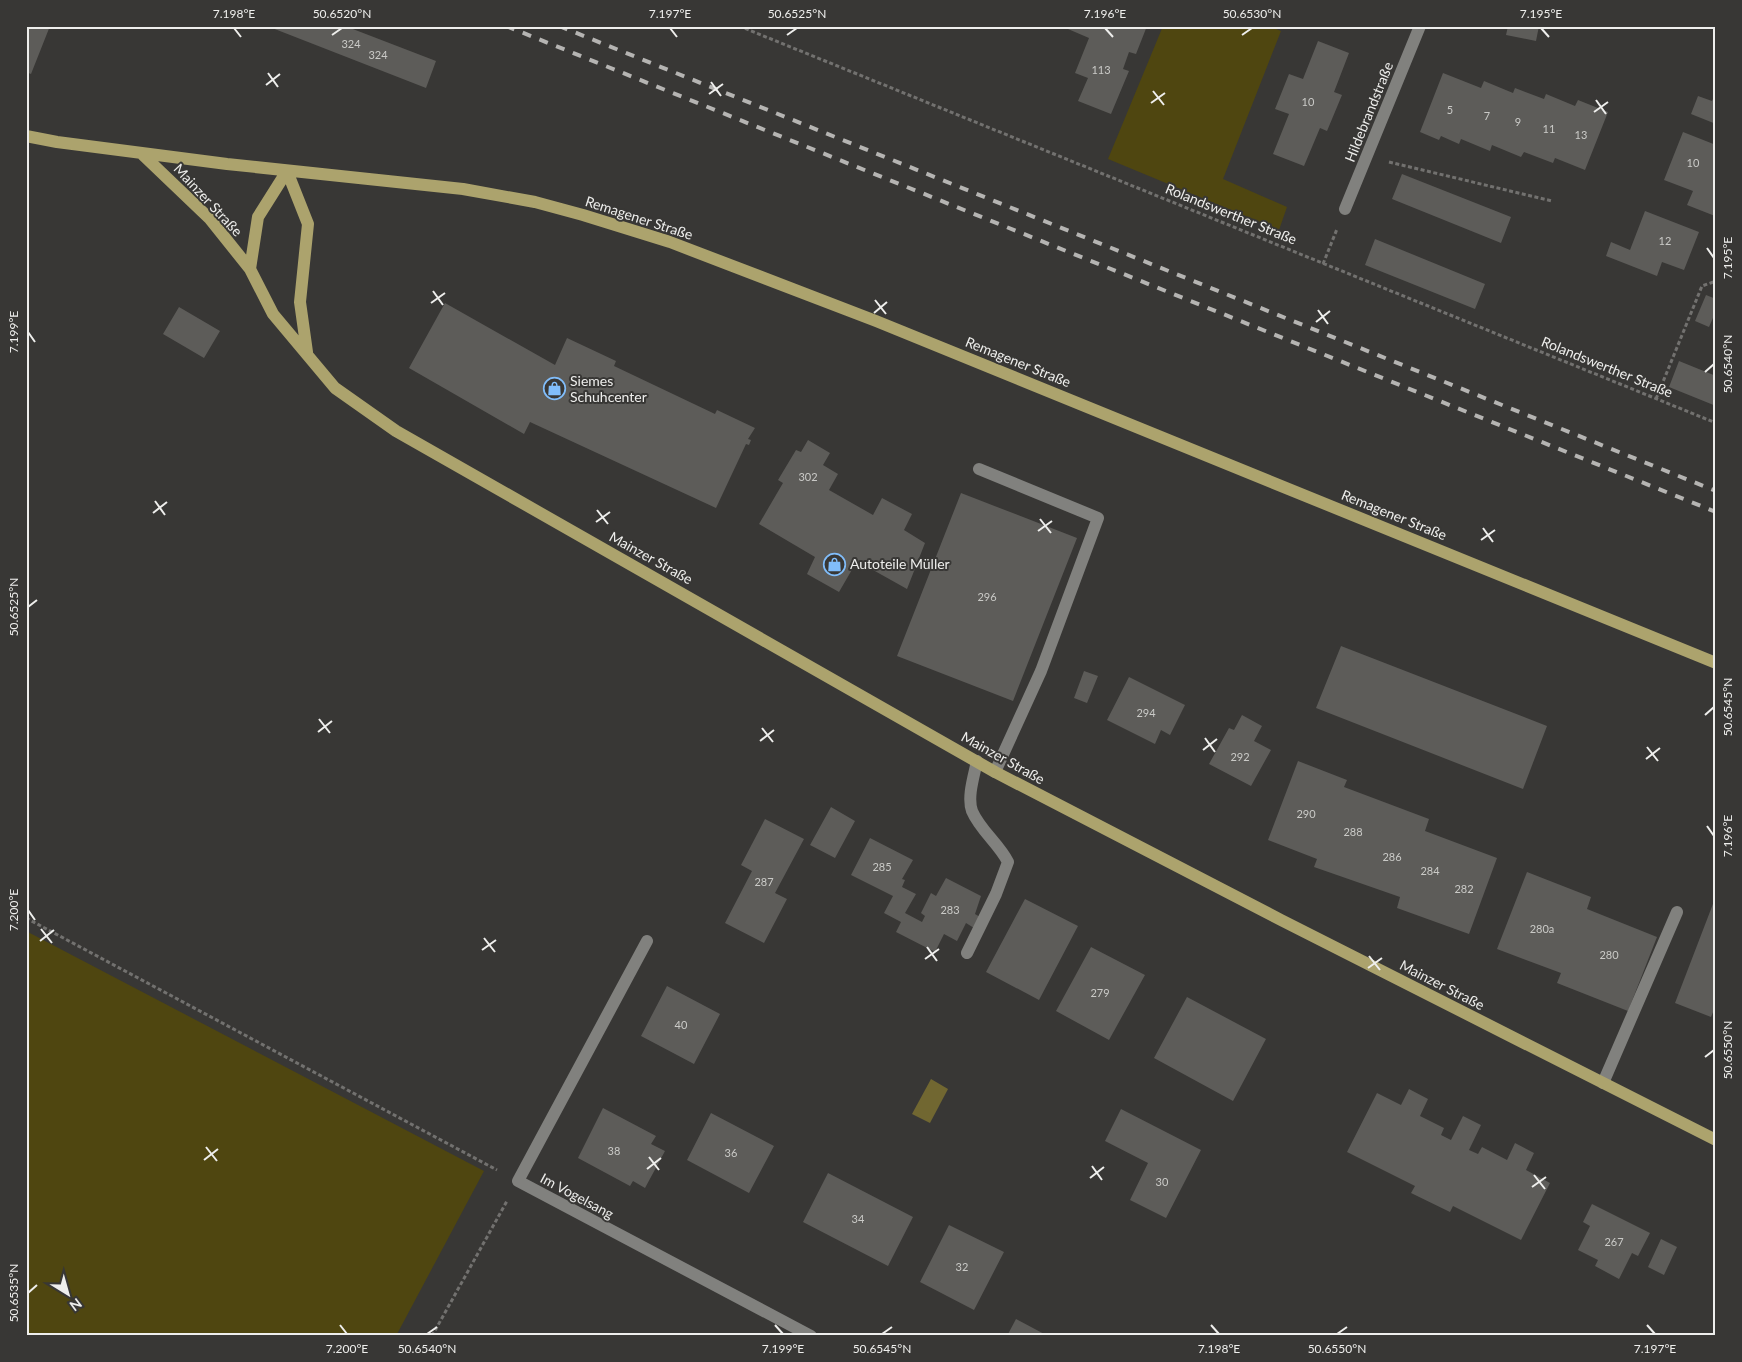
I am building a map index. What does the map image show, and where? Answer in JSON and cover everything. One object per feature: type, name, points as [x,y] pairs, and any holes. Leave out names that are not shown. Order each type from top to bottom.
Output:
[{"type":"main road","name":"Mainzer Straße","points":[[26,136],[142,154],[287,171],[258,217],[250,268]]},
{"type":"main road","name":"Mainzer Straße","points":[[142,154],[210,219],[250,268],[273,314],[342,395],[396,431],[995,772],[1280,920],[1716,1140]]},
{"type":"main road","points":[[287,171],[308,224],[300,302],[307,352]]},
{"type":"main road","name":"Remagener Straße","points":[[287,171],[399,182],[501,195],[583,215],[670,242],[876,321],[1716,663]]},
{"type":"street","name":"Hildebrandstraße","points":[[1345,209],[1420,26]]},
{"type":"street","points":[[979,469],[1098,518],[1041,670],[995,772]]},
{"type":"street","points":[[967,953],[996,894],[1008,862],[1003,851],[977,820],[972,810],[971,797],[977,761]]},
{"type":"street","points":[[1603,1083],[1677,912]]},
{"type":"street","name":"Im Vogelsang","points":[[647,941],[518,1181],[811,1336]]},
{"type":"path","name":"Rolandswerther Straße","points":[[739,26],[1716,423]]},
{"type":"path","points":[[1367,156],[1552,201]]},
{"type":"path","points":[[1322,264],[1345,209]]},
{"type":"path","points":[[1656,399],[1702,286],[1716,281]]},
{"type":"path","points":[[26,918],[518,1181],[432,1336]]},
{"type":"shaded area","points":[[1163,26],[1269,26],[1281,31],[1223,179],[1287,207],[1279,230],[1108,159]]},
{"type":"shaded area","points":[[26,931],[484,1171],[396,1336],[26,1336]]},
{"type":"shaded area","points":[[931,1079],[948,1089],[930,1123],[912,1114]]},
{"type":"building","points":[[26,26],[50,26],[31,74],[26,72]]},
{"type":"building","points":[[267,26],[345,26],[436,61],[426,88]]},
{"type":"building","points":[[1061,26],[1147,26],[1136,54],[1129,52],[1123,69],[1129,71],[1111,114],[1078,101],[1088,78],[1075,73],[1089,38]]},
{"type":"building","points":[[1508,26],[1539,26],[1536,41],[1506,35]]},
{"type":"building","points":[[1318,41],[1349,53],[1334,92],[1342,95],[1327,131],[1320,128],[1304,166],[1273,154],[1289,114],[1275,109],[1289,74],[1303,79]]},
{"type":"building","points":[[1443,73],[1481,88],[1484,81],[1513,93],[1515,88],[1544,99],[1546,94],[1575,106],[1578,100],[1608,112],[1585,170],[1555,158],[1553,163],[1524,152],[1521,157],[1492,145],[1490,151],[1461,139],[1459,144],[1441,136],[1439,140],[1420,132]]},
{"type":"building","points":[[1716,93],[1716,124],[1691,114],[1698,96],[1712,101]]},
{"type":"building","points":[[1683,132],[1716,145],[1715,216],[1687,205],[1693,191],[1664,180]]},
{"type":"building","points":[[1402,174],[1511,217],[1501,243],[1392,199]]},
{"type":"building","points":[[1645,211],[1699,232],[1684,270],[1662,262],[1657,276],[1606,256],[1611,242],[1630,250]]},
{"type":"building","points":[[1375,239],[1485,284],[1475,309],[1365,265]]},
{"type":"building","points":[[1706,295],[1716,299],[1716,311],[1709,327],[1695,321]]},
{"type":"building","name":"Siemes Schuhcenter","points":[[445,303],[555,365],[567,338],[616,361],[614,366],[715,414],[717,410],[755,428],[748,439],[751,440],[749,445],[746,444],[716,508],[530,422],[524,434],[409,368]]},
{"type":"building","points":[[179,307],[220,331],[204,358],[163,334]]},
{"type":"building","points":[[1679,361],[1716,376],[1716,406],[1669,387]]},
{"type":"building","points":[[808,440],[830,453],[823,465],[838,474],[829,490],[873,515],[882,498],[912,514],[904,530],[925,543],[907,589],[857,561],[839,592],[807,574],[815,557],[759,524],[783,483],[778,480],[796,450],[801,452]]},
{"type":"building","points":[[961,493],[1077,538],[1013,701],[897,656]]},
{"type":"building","points":[[1341,646],[1547,726],[1523,789],[1316,708]]},
{"type":"building","points":[[1084,671],[1098,676],[1087,703],[1074,698]]},
{"type":"building","points":[[1129,677],[1185,705],[1170,735],[1161,730],[1155,744],[1107,720]]},
{"type":"building","points":[[1242,715],[1262,726],[1254,741],[1271,750],[1251,786],[1209,764],[1229,728],[1234,730]]},
{"type":"building","points":[[1298,761],[1347,780],[1344,787],[1429,819],[1425,831],[1497,858],[1469,934],[1397,908],[1400,897],[1314,867],[1317,859],[1268,840]]},
{"type":"building","points":[[831,807],[855,821],[835,858],[810,845]]},
{"type":"building","points":[[765,819],[804,839],[775,893],[787,899],[764,943],[725,923],[752,871],[741,865]]},
{"type":"building","points":[[870,838],[913,860],[902,879],[905,880],[902,887],[916,894],[905,913],[922,922],[925,916],[921,913],[931,893],[936,896],[946,878],[981,896],[975,914],[980,917],[974,928],[966,923],[957,941],[944,934],[935,952],[896,932],[901,922],[884,913],[893,896],[851,875]]},
{"type":"building","points":[[1527,872],[1591,897],[1587,909],[1657,937],[1628,1011],[1557,983],[1561,973],[1497,949]]},
{"type":"building","points":[[1716,896],[1716,1005],[1711,1017],[1675,1003]]},
{"type":"building","points":[[1025,899],[1078,926],[1039,1000],[986,972]]},
{"type":"building","points":[[1091,947],[1145,975],[1109,1040],[1056,1011]]},
{"type":"building","points":[[667,986],[720,1014],[694,1064],[641,1036]]},
{"type":"building","points":[[1187,997],[1266,1039],[1233,1101],[1154,1058]]},
{"type":"building","points":[[1409,1089],[1428,1099],[1420,1116],[1444,1128],[1441,1135],[1451,1140],[1463,1116],[1481,1125],[1469,1150],[1478,1154],[1482,1147],[1507,1160],[1515,1143],[1534,1153],[1526,1170],[1550,1183],[1521,1240],[1453,1206],[1450,1212],[1411,1193],[1415,1186],[1347,1152],[1377,1093],[1401,1105]]},
{"type":"building","points":[[603,1108],[656,1136],[651,1144],[665,1151],[645,1188],[633,1181],[630,1186],[578,1158]]},
{"type":"building","points":[[1121,1109],[1201,1150],[1166,1218],[1130,1200],[1148,1163],[1105,1141]]},
{"type":"building","points":[[711,1113],[774,1146],[749,1193],[687,1160]]},
{"type":"building","points":[[828,1173],[913,1217],[888,1266],[803,1222]]},
{"type":"building","points":[[1592,1204],[1650,1233],[1638,1256],[1632,1253],[1619,1279],[1595,1266],[1598,1260],[1578,1250],[1590,1226],[1583,1222]]},
{"type":"building","points":[[949,1225],[1004,1252],[974,1310],[920,1282]]},
{"type":"building","points":[[1661,1239],[1677,1247],[1664,1275],[1648,1267]]},
{"type":"building","points":[[1016,1319],[1048,1336],[1007,1336]]},
{"type":"railway","points":[[506,26],[1716,512]]},
{"type":"railway","points":[[559,26],[1716,491]]},
{"type":"place","name":"Siemes Schuhcenter","points":[[554,389]]},
{"type":"place","name":"Autoteile Müller","points":[[834,564]]}]
